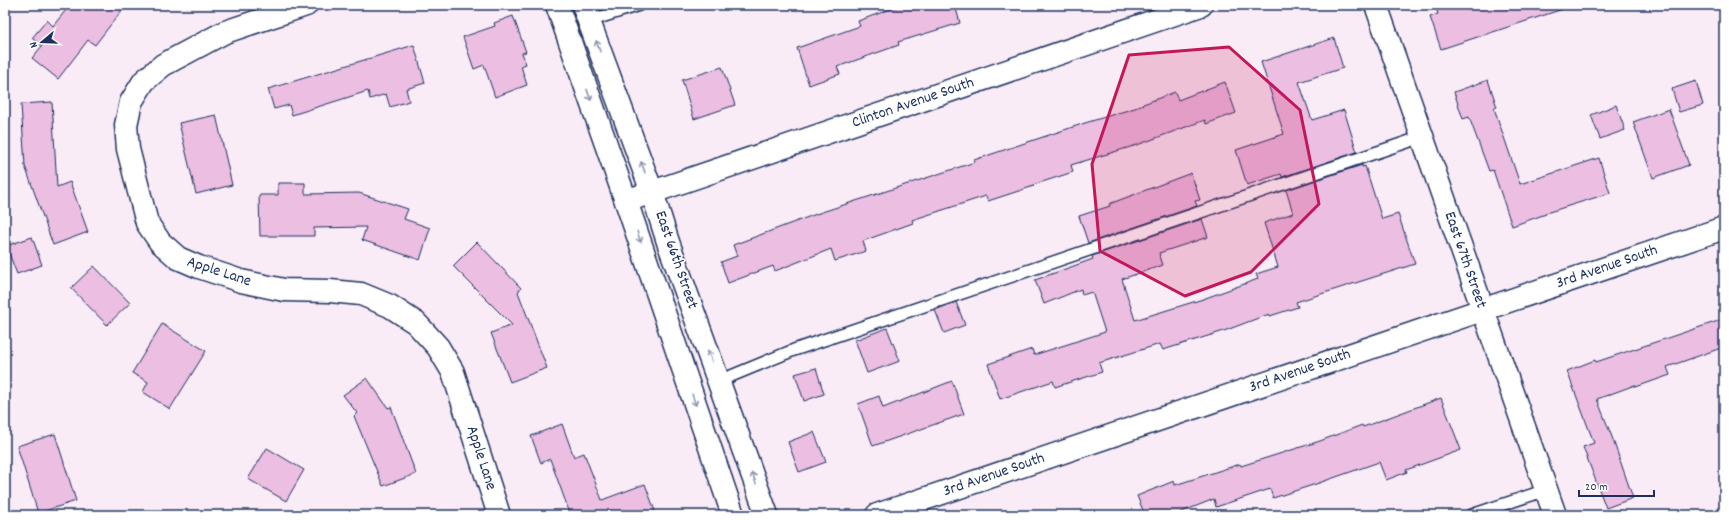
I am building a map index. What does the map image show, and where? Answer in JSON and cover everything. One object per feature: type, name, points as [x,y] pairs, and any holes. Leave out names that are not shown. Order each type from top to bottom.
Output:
[{"type":"street","name":"Apple Lane","points":[[306,5],[225,32],[163,65],[144,81],[131,102],[126,126],[128,149],[147,223],[160,242],[178,258],[199,267],[241,281],[284,290],[330,291],[361,294],[390,306],[416,323],[438,347],[453,372],[499,515]]},
{"type":"street","name":"East 66th Street","points":[[557,5],[626,200],[733,515]]},
{"type":"street","name":"Clinton Avenue South","points":[[626,200],[1201,5]]},
{"type":"street","name":"East 67th Street","points":[[1376,5],[1555,515]]},
{"type":"street","name":"East 66th Street","points":[[586,13],[652,192],[668,242],[767,515]]},
{"type":"street","name":"3rd Avenue South","points":[[877,515],[1724,228]]},
{"type":"lane","points":[[586,13],[638,5]]},
{"type":"lane","points":[[719,381],[794,350],[1422,137]]},
{"type":"lane","points":[[1472,515],[1546,490]]},
{"type":"highlighted area","points":[[1229,47],[1300,110],[1319,204],[1251,272],[1185,296],[1100,251],[1092,164],[1129,55]]},
{"type":"building","points":[[70,5],[126,5],[95,45],[88,40],[58,79],[32,58],[42,46],[32,38],[47,20],[53,26]]},
{"type":"building","points":[[902,5],[955,5],[960,23],[898,42],[899,45],[837,67],[840,74],[809,85],[797,48],[860,26],[858,21]]},
{"type":"building","points":[[1435,5],[1563,5],[1563,9],[1441,49],[1430,17],[1438,14]]},
{"type":"building","points":[[513,16],[526,52],[522,53],[526,64],[521,66],[527,85],[495,97],[484,65],[474,69],[463,37],[495,26],[494,23]]},
{"type":"building","points":[[1334,38],[1343,68],[1299,82],[1312,120],[1344,110],[1357,152],[1282,177],[1281,174],[1247,185],[1236,150],[1284,134],[1261,62]]},
{"type":"building","points":[[414,45],[425,83],[406,89],[409,101],[390,107],[386,94],[370,99],[368,91],[292,115],[289,105],[274,109],[268,89]]},
{"type":"building","points":[[722,67],[735,105],[694,119],[682,80]]},
{"type":"building","points":[[1488,80],[1497,107],[1494,108],[1520,184],[1599,158],[1610,193],[1546,213],[1512,226],[1493,170],[1489,171],[1469,117],[1463,119],[1454,92]]},
{"type":"building","points":[[1696,81],[1703,105],[1679,112],[1672,89]]},
{"type":"building","points":[[1225,82],[1236,113],[1206,124],[1205,120],[1137,145],[1071,165],[1073,172],[1033,185],[1034,186],[988,201],[986,196],[912,220],[913,223],[863,241],[866,251],[835,261],[831,249],[775,271],[773,266],[728,283],[721,262],[737,256],[733,245],[819,213],[975,162],[974,160],[1085,123],[1138,107],[1175,92],[1178,100]]},
{"type":"building","points":[[52,102],[57,187],[70,182],[88,232],[53,245],[25,166],[21,104]]},
{"type":"building","points":[[1616,105],[1625,130],[1600,139],[1591,115]]},
{"type":"building","points":[[1669,109],[1689,165],[1653,178],[1633,122]]},
{"type":"building","points":[[216,115],[232,185],[196,194],[179,123]]},
{"type":"building","points":[[1362,165],[1362,167],[1365,166],[1382,219],[1398,214],[1415,264],[1296,302],[1298,307],[1270,316],[1269,314],[1224,331],[1163,350],[1160,344],[1099,363],[1102,372],[1055,387],[1053,381],[1000,399],[988,364],[1032,349],[1034,355],[1105,332],[1092,292],[1082,295],[1081,289],[1044,304],[1035,280],[1093,259],[1092,256],[1202,219],[1208,237],[1159,253],[1163,265],[1122,279],[1135,320],[1203,299],[1258,279],[1256,274],[1278,267],[1264,223],[1293,213],[1286,190]]},
{"type":"building","points":[[1191,173],[1200,200],[1195,201],[1197,206],[1088,243],[1079,216],[1110,206],[1109,204]]},
{"type":"building","points":[[278,183],[305,183],[305,194],[359,193],[408,209],[404,219],[430,228],[420,260],[362,240],[366,227],[314,228],[314,236],[260,236],[259,195],[278,195]]},
{"type":"building","points":[[32,237],[42,265],[17,274],[6,246]]},
{"type":"building","points":[[477,242],[521,288],[518,292],[547,368],[510,382],[491,333],[512,325],[453,266]]},
{"type":"building","points":[[94,266],[130,303],[107,325],[71,288]]},
{"type":"building","points":[[956,302],[965,325],[944,333],[935,310]]},
{"type":"building","points":[[1724,319],[1724,347],[1667,367],[1670,375],[1636,387],[1635,385],[1597,399],[1633,498],[1606,508],[1583,447],[1594,443],[1567,371],[1595,360],[1596,362]]},
{"type":"building","points":[[162,324],[206,351],[170,409],[143,392],[148,382],[132,373]]},
{"type":"building","points":[[887,328],[900,361],[867,373],[855,340]]},
{"type":"building","points":[[816,368],[824,394],[804,401],[795,374]]},
{"type":"building","points":[[367,378],[388,408],[391,407],[416,474],[383,486],[354,416],[357,413],[343,395]]},
{"type":"building","points":[[952,381],[964,414],[873,446],[858,404],[879,396],[883,408]]},
{"type":"building","points":[[1441,398],[1461,450],[1406,470],[1407,472],[1386,480],[1379,462],[1273,498],[1270,489],[1216,507],[1214,499],[1174,515],[1145,515],[1137,496],[1174,481],[1175,485],[1240,464],[1241,466],[1320,441],[1362,425],[1363,427]]},
{"type":"building","points":[[562,424],[574,457],[584,453],[602,500],[645,484],[655,511],[644,515],[566,515],[569,511],[550,459],[541,463],[531,436]]},
{"type":"building","points":[[814,432],[826,462],[799,472],[788,442]]},
{"type":"building","points":[[55,434],[76,501],[38,513],[17,446]]},
{"type":"building","points":[[267,448],[304,470],[286,501],[248,479]]}]
